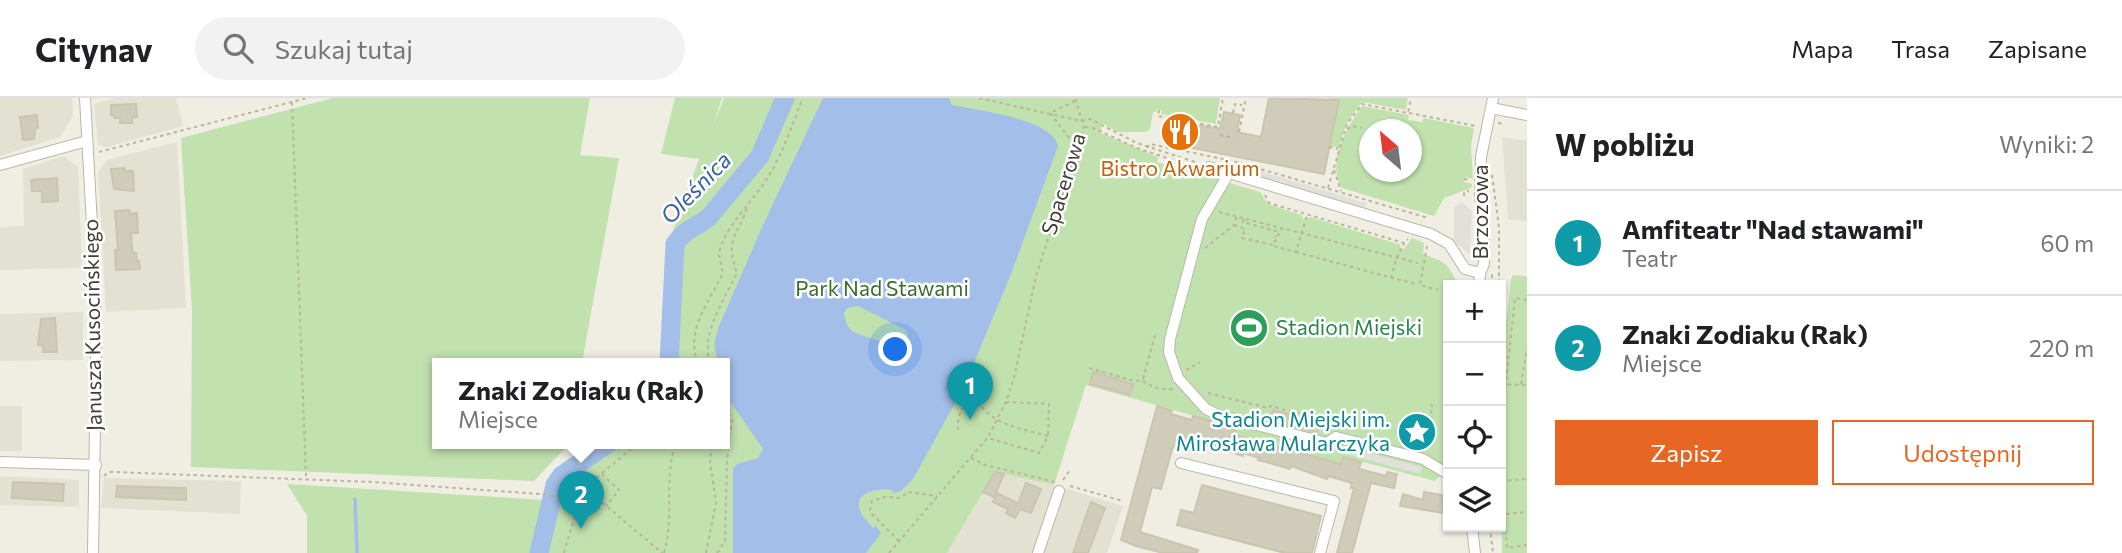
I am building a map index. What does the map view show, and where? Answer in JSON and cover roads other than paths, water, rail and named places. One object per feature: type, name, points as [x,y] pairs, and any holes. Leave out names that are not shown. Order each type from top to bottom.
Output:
[{"type":"street","name":"Janusza Kusocińskiego","points":[[85,98],[95,286],[96,470],[93,553]]},
{"type":"street","points":[[1492,103],[1527,115]]},
{"type":"street","name":"Brzozowa","points":[[1479,280],[1484,264],[1483,203],[1480,199],[1481,158],[1492,103]]},
{"type":"street","points":[[0,165],[87,147]]},
{"type":"street","points":[[1209,161],[1229,173],[1420,235],[1441,239],[1449,244],[1465,269],[1479,273]]},
{"type":"street","points":[[1229,173],[1202,219],[1170,339],[1169,352],[1176,375],[1185,388],[1210,413],[1327,443],[1336,437],[1423,459],[1443,471]]},
{"type":"street","points":[[0,462],[96,470]]},
{"type":"street","points":[[1181,463],[1334,501],[1320,553]]},
{"type":"street","points":[[1038,553],[1060,487]]},
{"type":"street","points":[[1473,532],[1475,553]]},
{"type":"water","points":[[823,98],[949,98],[952,105],[1029,122],[1053,137],[1058,146],[1011,274],[964,387],[913,479],[901,491],[872,491],[859,502],[862,515],[881,533],[866,553],[733,553],[733,469],[737,464],[758,458],[763,449],[730,401],[730,358],[717,358],[714,344],[719,326]],"holes":[[[858,306],[906,330],[908,334],[903,344],[892,344],[861,335],[851,330],[844,313],[847,308]]]},
{"type":"waterway","name":"Oleśnica","points":[[669,358],[675,244],[687,231],[709,217],[760,156],[785,98]]},
{"type":"waterway","name":"Oleśnica","points":[[539,553],[555,485],[562,475],[600,449]]},
{"type":"waterway","points":[[355,499],[357,553]]},
{"type":"place","name":"Bistro Akwarium","points":[[1180,132]]},
{"type":"place","name":"Stadion Miejski","points":[[1249,328]]},
{"type":"place","name":"Amfiteatr \"Nad stawami\"","points":[[970,420]]},
{"type":"place","name":"Stadion Miejski im. Mirosława Mularczyka","points":[[1417,432]]},
{"type":"place","name":"Znaki Zodiaku (Rak)","points":[[581,529]]},
{"type":"park label","name":"Park Nad Stawami","points":[[882,289]]}]
